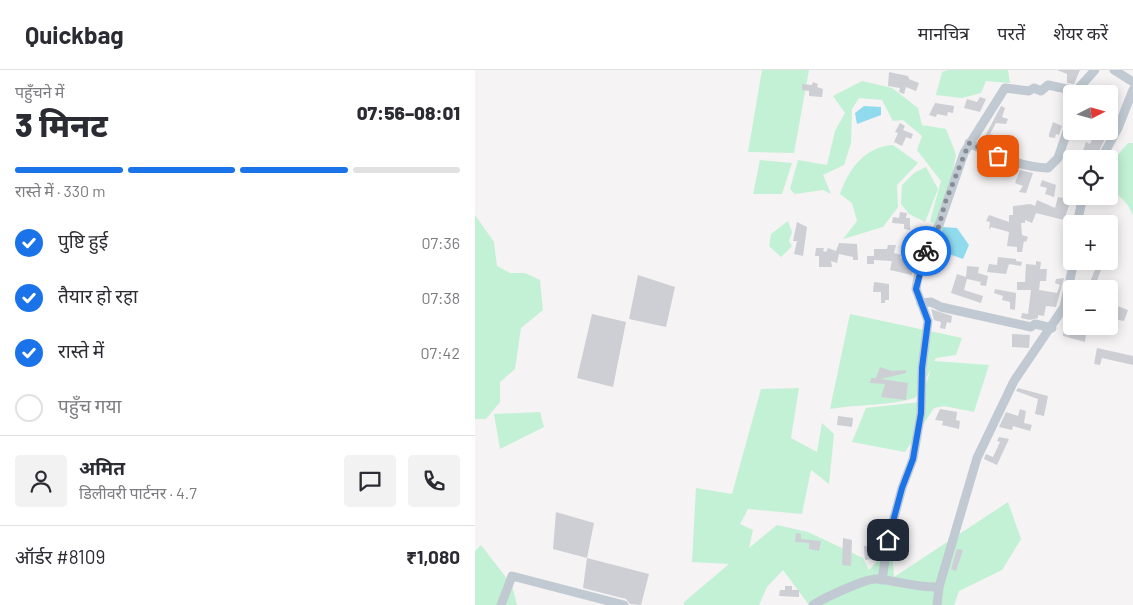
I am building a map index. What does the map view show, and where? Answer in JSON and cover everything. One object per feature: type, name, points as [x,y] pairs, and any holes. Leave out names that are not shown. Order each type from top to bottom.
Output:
[{"type":"street","points":[[1083,85],[1095,70]]},
{"type":"street","points":[[1114,70],[1133,82]]},
{"type":"street","points":[[882,580],[888,540],[902,488],[913,459],[921,413],[922,368],[928,321],[916,289],[920,265],[929,242],[939,226],[950,190],[969,143],[991,113],[1005,88],[1029,91],[1034,88],[1041,91],[1048,85],[1063,89]]},
{"type":"street","points":[[1106,150],[1118,128],[1133,90]]},
{"type":"street","points":[[969,143],[987,152],[1031,167],[1047,168],[1058,158],[1064,140]]},
{"type":"street","points":[[937,605],[939,587],[977,458],[1014,381],[1052,328],[1064,307],[1072,270]]},
{"type":"street","points":[[921,303],[931,302],[941,307],[1031,327],[1035,324],[1052,328]]},
{"type":"street","points":[[501,605],[512,576],[624,605]]},
{"type":"street","points":[[813,605],[827,596],[875,579],[921,588],[939,587]]},
{"type":"green space","points":[[762,70],[809,70],[794,153],[748,152]]},
{"type":"green space","points":[[948,70],[1008,70],[1010,83],[986,81],[981,93],[962,98],[936,95],[942,72]]},
{"type":"green space","points":[[862,81],[892,88],[918,108],[922,125],[946,129],[956,154],[950,189],[936,225],[930,221],[941,181],[917,150],[922,136],[903,120],[893,121],[882,100],[859,98],[852,109],[851,143],[844,165],[823,175],[831,194],[823,190],[795,194],[790,189],[798,160],[827,165],[835,131],[845,113],[833,96]]},
{"type":"green space","points":[[1128,143],[1133,143],[1133,215],[1127,204],[1118,194],[1118,154]]},
{"type":"green space","points":[[893,145],[918,163],[897,185],[898,207],[883,227],[843,239],[857,221],[852,203],[840,194],[848,176],[866,155],[874,150]]},
{"type":"green space","points":[[760,160],[792,163],[782,194],[753,194]]},
{"type":"green space","points":[[926,167],[938,189],[925,222],[909,214],[901,204],[902,185],[914,173]]},
{"type":"green space","points":[[475,215],[494,242],[497,266],[510,273],[525,273],[540,280],[543,310],[521,328],[515,369],[500,382],[500,402],[486,419],[475,419]]},
{"type":"green space","points":[[788,221],[792,232],[789,241],[792,246],[781,257],[769,246],[771,234]]},
{"type":"green space","points":[[850,314],[962,338],[956,355],[936,358],[934,361],[989,365],[974,412],[944,406],[934,408],[905,452],[852,442],[866,408],[920,402],[931,369],[915,398],[905,401],[830,409]]},
{"type":"green space","points":[[799,388],[791,438],[817,452],[822,423],[834,434],[829,484],[811,470],[802,514],[748,509],[740,524],[753,530],[749,548],[777,525],[808,532],[863,558],[869,570],[892,546],[894,577],[1008,502],[1021,539],[1002,570],[959,591],[954,605],[809,605],[783,570],[767,587],[759,605],[684,605],[684,602],[729,564],[692,562],[696,488],[732,494],[761,389]]},
{"type":"green space","points":[[540,412],[544,427],[500,449],[494,414]]},
{"type":"green space","points":[[481,545],[512,585],[517,605],[475,605],[475,551]]},
{"type":"water","points":[[864,106],[881,107],[881,115],[857,124],[855,113]]},
{"type":"water","points":[[943,227],[957,228],[969,245],[963,259],[935,249]]},
{"type":"building","points":[[1057,70],[1080,70],[1074,84],[1067,83],[1067,74]]},
{"type":"building","points":[[889,72],[908,76],[909,79],[919,83],[916,91],[906,87],[904,94],[899,92],[900,88],[888,86]]},
{"type":"building","points":[[813,82],[818,84],[817,87],[823,89],[822,97],[809,96],[809,91],[802,90],[802,84],[812,85]]},
{"type":"building","points":[[980,97],[986,99],[980,112],[964,108],[967,99],[977,102]]},
{"type":"building","points":[[935,103],[954,106],[953,113],[948,112],[947,116],[937,114],[936,117],[929,115]]},
{"type":"building","points":[[1001,106],[1005,108],[1002,117],[1008,119],[1006,124],[996,123],[990,134],[997,136],[995,143],[984,138]]},
{"type":"building","points":[[1053,122],[1062,126],[1059,135],[1056,134],[1055,138],[1049,137]]},
{"type":"building","points":[[900,123],[905,126],[903,130],[913,134],[911,139],[906,137],[902,146],[894,142],[898,133],[895,132]]},
{"type":"building","points":[[1092,140],[1104,140],[1100,150],[1083,150],[1086,142],[1090,144]]},
{"type":"building","points":[[1020,170],[1033,173],[1026,193],[1019,192],[1023,186],[1015,183]]},
{"type":"building","points":[[1042,180],[1056,185],[1054,197],[1045,194],[1047,188],[1040,186]]},
{"type":"building","points":[[1058,197],[1063,198],[1063,205],[1069,205],[1066,215],[1063,215],[1063,220],[1036,213],[1032,223],[1025,220],[1025,223],[1021,223],[1022,235],[1028,237],[1026,242],[1024,241],[1022,252],[1017,252],[1017,247],[1007,246],[1009,232],[991,227],[989,230],[990,222],[986,221],[989,215],[1009,222],[1009,215],[1013,215],[1013,206],[1030,204],[1035,206],[1037,200],[1055,208]]},
{"type":"building","points":[[900,212],[907,213],[906,218],[910,218],[910,230],[904,229],[904,224],[892,223],[893,217],[899,218]]},
{"type":"building","points":[[797,222],[807,227],[803,256],[794,254],[797,241],[793,241]]},
{"type":"building","points":[[915,238],[923,241],[912,275],[890,270],[892,261],[874,260],[874,264],[867,264],[867,256],[874,256],[874,249],[887,249],[888,245],[896,245],[894,253],[901,255],[900,258],[909,261]]},
{"type":"building","points":[[839,243],[857,244],[858,260],[853,260],[853,257],[839,254],[837,263],[831,261],[832,267],[819,267],[819,256],[815,256],[816,248],[824,248],[823,251],[826,252],[828,248],[836,251]]},
{"type":"building","points":[[998,257],[1016,259],[1016,261],[1022,262],[1021,266],[1009,264],[1006,274],[987,272],[989,264],[997,265]]},
{"type":"building","points":[[1036,261],[1041,262],[1040,269],[1047,269],[1046,281],[1040,281],[1039,290],[1057,293],[1060,285],[1055,283],[1056,279],[1064,278],[1056,307],[1046,306],[1044,316],[1038,315],[1038,318],[1030,320],[1021,318],[1022,313],[1028,314],[1031,290],[1017,290],[1017,282],[1025,282],[1026,264],[1036,265]]},
{"type":"building","points":[[967,266],[979,267],[978,273],[988,276],[986,286],[980,285],[981,282],[967,279],[964,290],[983,296],[981,303],[951,293],[957,274],[966,277]]},
{"type":"building","points":[[1095,270],[1101,270],[1097,280],[1091,280]]},
{"type":"building","points":[[638,275],[675,287],[666,327],[629,319]]},
{"type":"building","points":[[874,282],[889,284],[889,300],[885,300],[885,303],[881,303],[881,292],[873,292]]},
{"type":"building","points":[[995,289],[1016,293],[1015,310],[1010,309],[1010,302],[1002,300],[1003,296],[994,293]]},
{"type":"building","points":[[1118,306],[1128,310],[1124,321],[1118,320]]},
{"type":"building","points":[[931,309],[952,316],[951,323],[947,322],[945,329],[940,328],[941,322],[934,320]]},
{"type":"building","points":[[592,314],[626,322],[613,387],[577,378]]},
{"type":"building","points":[[1012,334],[1030,335],[1029,348],[1012,347]]},
{"type":"building","points":[[1063,335],[1086,335],[1085,342]]},
{"type":"building","points":[[1097,348],[1133,356],[1133,365],[1102,358],[1100,365],[1094,364]]},
{"type":"building","points":[[880,367],[892,371],[906,370],[906,373],[881,379],[908,383],[906,400],[881,397],[885,384],[870,383],[871,378],[876,378]]},
{"type":"building","points":[[1018,388],[1048,396],[1044,416],[1035,414],[1038,399],[1016,391]]},
{"type":"building","points":[[940,409],[957,412],[956,420],[960,421],[959,429],[942,425],[943,421],[935,420]]},
{"type":"building","points":[[1020,409],[1026,411],[1024,423],[1032,425],[1030,431],[1013,426],[1012,430],[999,427],[1006,412],[1018,416]]},
{"type":"building","points":[[838,416],[853,418],[852,427],[837,425]]},
{"type":"building","points":[[999,437],[1009,439],[997,465],[984,459],[986,454],[993,457],[1000,442],[997,441]]},
{"type":"building","points":[[556,512],[594,523],[587,558],[553,549]]},
{"type":"building","points":[[796,533],[801,534],[801,539],[821,541],[819,551],[809,549],[809,543],[795,542]]},
{"type":"building","points":[[843,538],[852,540],[851,566],[842,565]]},
{"type":"building","points":[[864,546],[875,546],[875,559],[865,560]]},
{"type":"building","points":[[957,549],[963,550],[956,571],[951,569]]},
{"type":"building","points":[[587,558],[649,574],[641,605],[630,604],[626,599],[583,588]]},
{"type":"building","points":[[785,586],[792,586],[792,590],[799,590],[799,597],[779,596],[780,590],[785,590]]},
{"type":"way so far","points":[[926,251],[939,226],[951,185],[955,181],[969,143],[998,156]]},
{"type":"route","points":[[888,540],[902,488],[913,459],[921,413],[922,368],[928,321],[916,289],[920,265],[926,251]]}]
